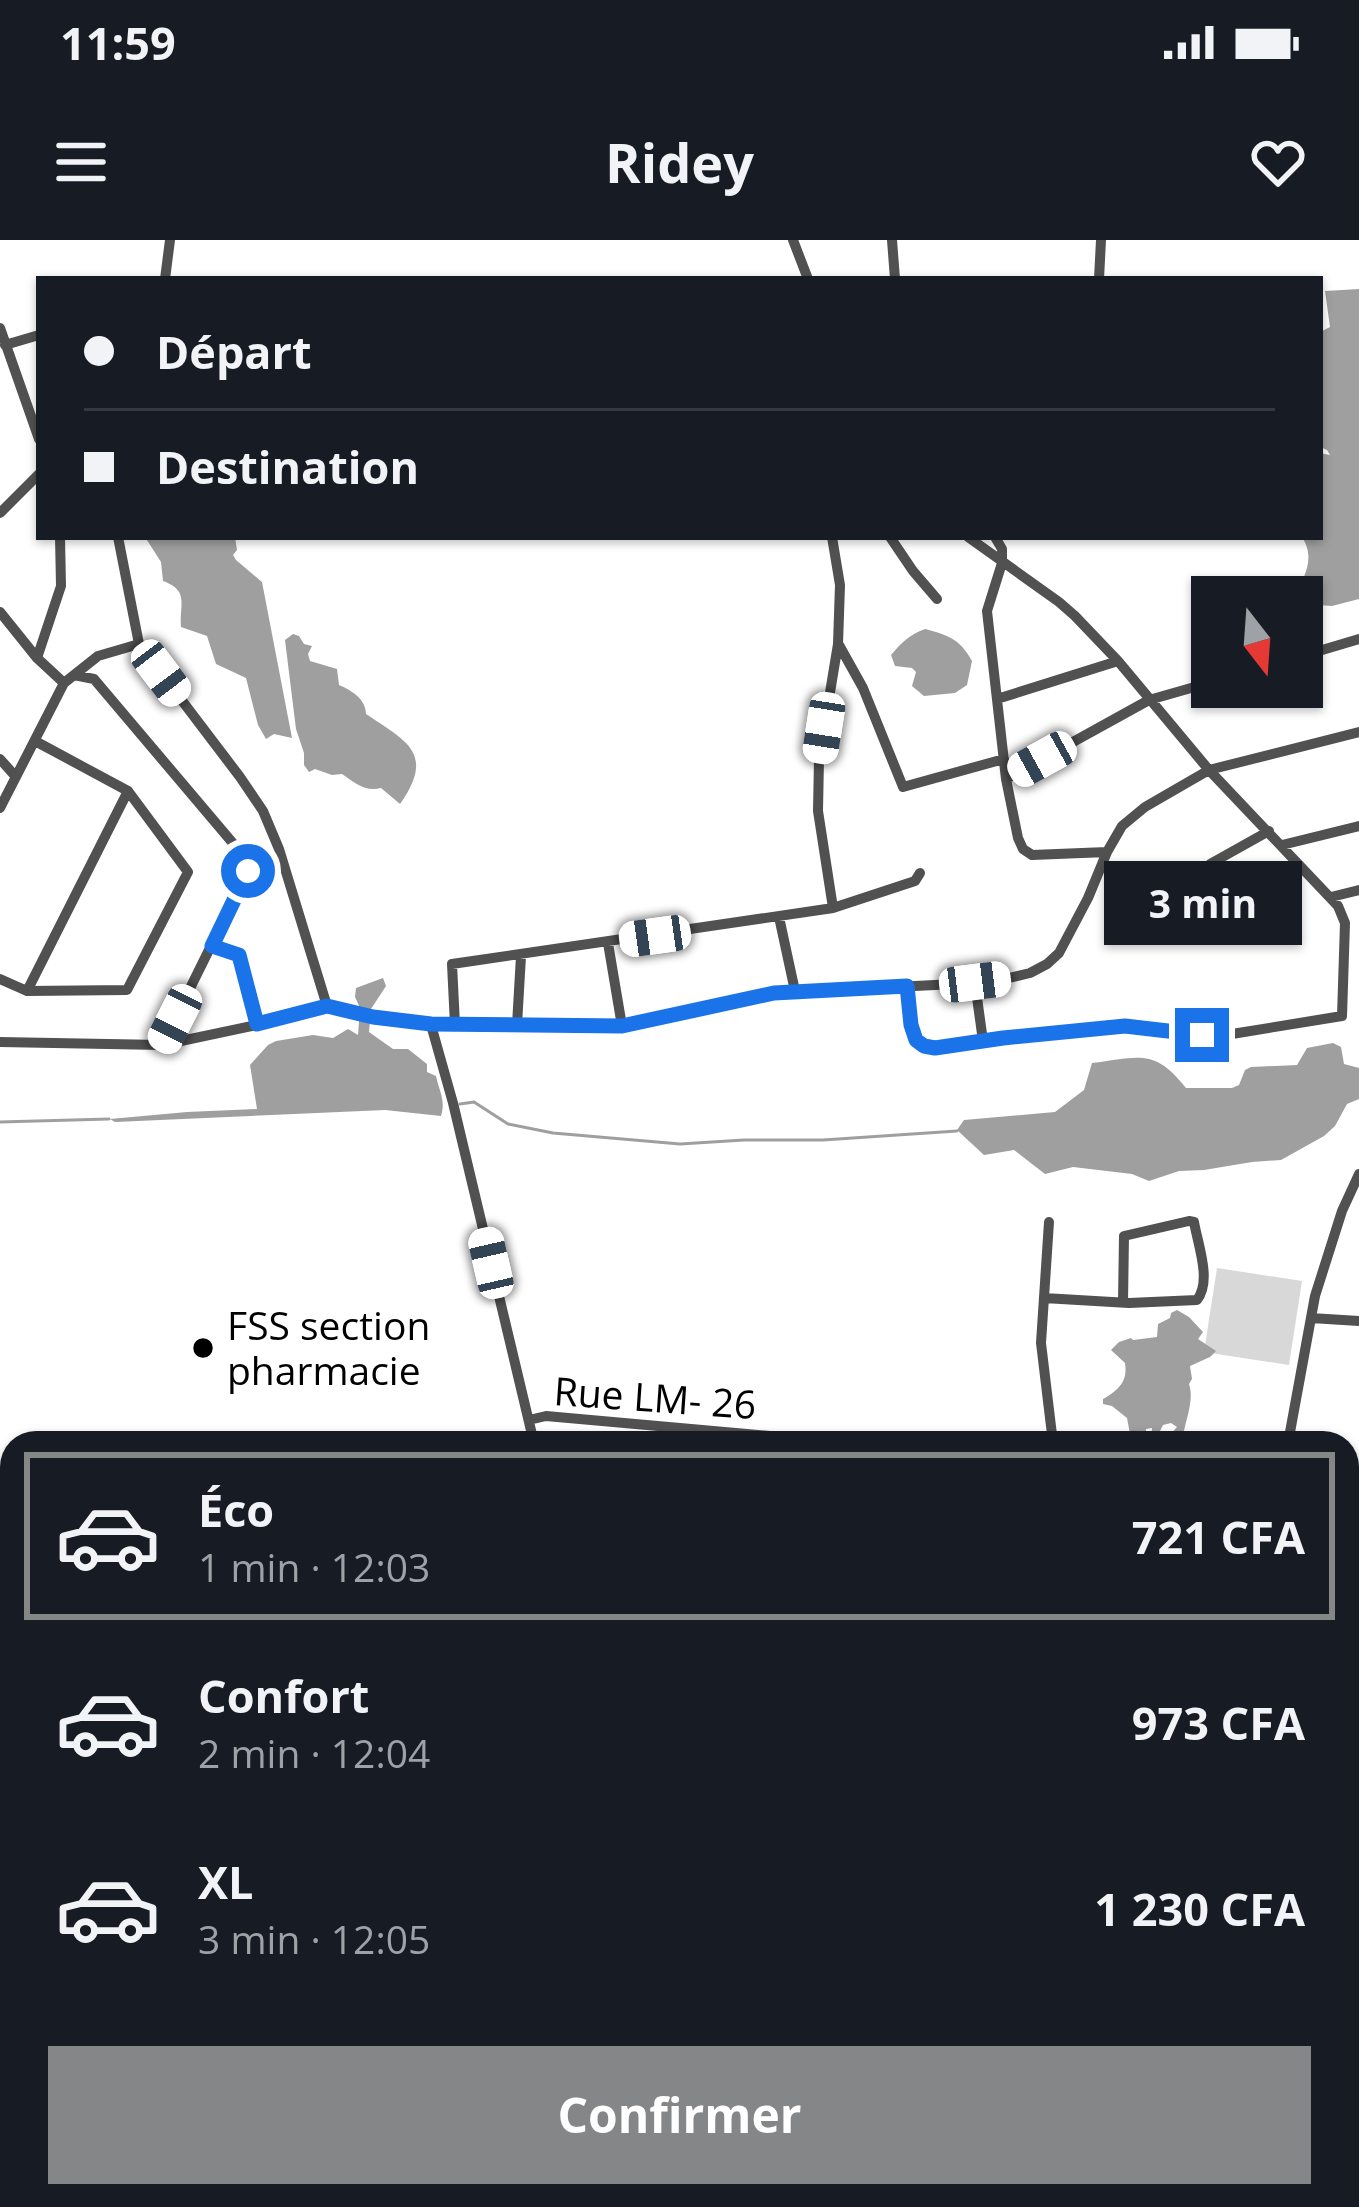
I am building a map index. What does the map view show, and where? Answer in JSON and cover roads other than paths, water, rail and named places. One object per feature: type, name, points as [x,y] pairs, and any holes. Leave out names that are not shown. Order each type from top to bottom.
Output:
[{"type":"street","points":[[165,276],[170,240]]},
{"type":"street","points":[[794,240],[807,276]]},
{"type":"street","points":[[892,240],[895,276]]},
{"type":"street","points":[[1099,276],[1101,240]]},
{"type":"street","points":[[0,328],[36,416]]},
{"type":"street","points":[[5,345],[36,336]]},
{"type":"street","points":[[0,513],[36,477]]},
{"type":"street","points":[[37,658],[61,586],[60,540]]},
{"type":"street","points":[[119,540],[139,644],[263,811],[327,1006]]},
{"type":"street","points":[[832,540],[840,585],[838,644],[819,759],[818,811],[833,908]]},
{"type":"street","points":[[897,540],[913,571],[937,599]]},
{"type":"street","points":[[907,986],[911,1025],[919,1043],[935,1048],[1125,1026],[1232,1034],[1342,1016],[1345,923],[1338,906],[1059,602],[972,540]]},
{"type":"street","points":[[997,540],[1002,563],[987,610],[1006,779],[1018,838],[1032,855],[1107,852]]},
{"type":"street","points":[[0,612],[37,658],[69,679],[94,680],[248,861],[248,871],[162,1045]]},
{"type":"street","points":[[1323,650],[1359,639]]},
{"type":"street","points":[[0,808],[69,679],[98,656],[139,644]]},
{"type":"street","points":[[838,644],[863,688],[903,787],[1004,759]]},
{"type":"street","points":[[997,699],[1118,662]]},
{"type":"street","points":[[1006,779],[1149,700],[1191,688]]},
{"type":"street","points":[[0,1042],[162,1045],[327,1006],[431,1024],[622,1026],[795,991],[975,982],[1030,973],[1058,953],[1122,826],[1145,807],[1209,770],[1359,732]]},
{"type":"street","points":[[0,979],[27,991],[127,991],[188,876],[187,868],[128,791],[35,741]]},
{"type":"street","points":[[0,758],[16,777]]},
{"type":"street","points":[[27,991],[128,791]]},
{"type":"street","points":[[1282,845],[1359,826]]},
{"type":"street","points":[[1210,865],[1269,831]]},
{"type":"street","points":[[455,1025],[452,964],[833,908],[915,881],[920,873]]},
{"type":"street","points":[[1331,897],[1359,890]]},
{"type":"street","points":[[779,917],[795,991]]},
{"type":"street","points":[[608,943],[622,1026]]},
{"type":"street","points":[[212,946],[239,955],[257,1024]]},
{"type":"street","points":[[517,1025],[521,956]]},
{"type":"street","points":[[975,982],[983,1041]]},
{"type":"street","points":[[431,1024],[531,1431]]},
{"type":"street","points":[[1290,1431],[1311,1318],[1335,1232],[1359,1174]]},
{"type":"street","points":[[1049,1222],[1041,1354],[1051,1431]]},
{"type":"street","points":[[1044,1298],[1123,1303],[1201,1298],[1203,1272],[1194,1222],[1124,1236],[1123,1303]]},
{"type":"street","points":[[1311,1318],[1359,1321]]},
{"type":"street","name":"Rue LM- 26","points":[[529,1420],[546,1416],[714,1431]]},
{"type":"waterway","points":[[460,1104],[474,1102],[508,1124],[553,1133],[680,1144],[957,1131]]},
{"type":"waterway","points":[[0,1122],[109,1119]]},
{"type":"place","name":"FSS section pharmacie","points":[[203,1348]]}]
